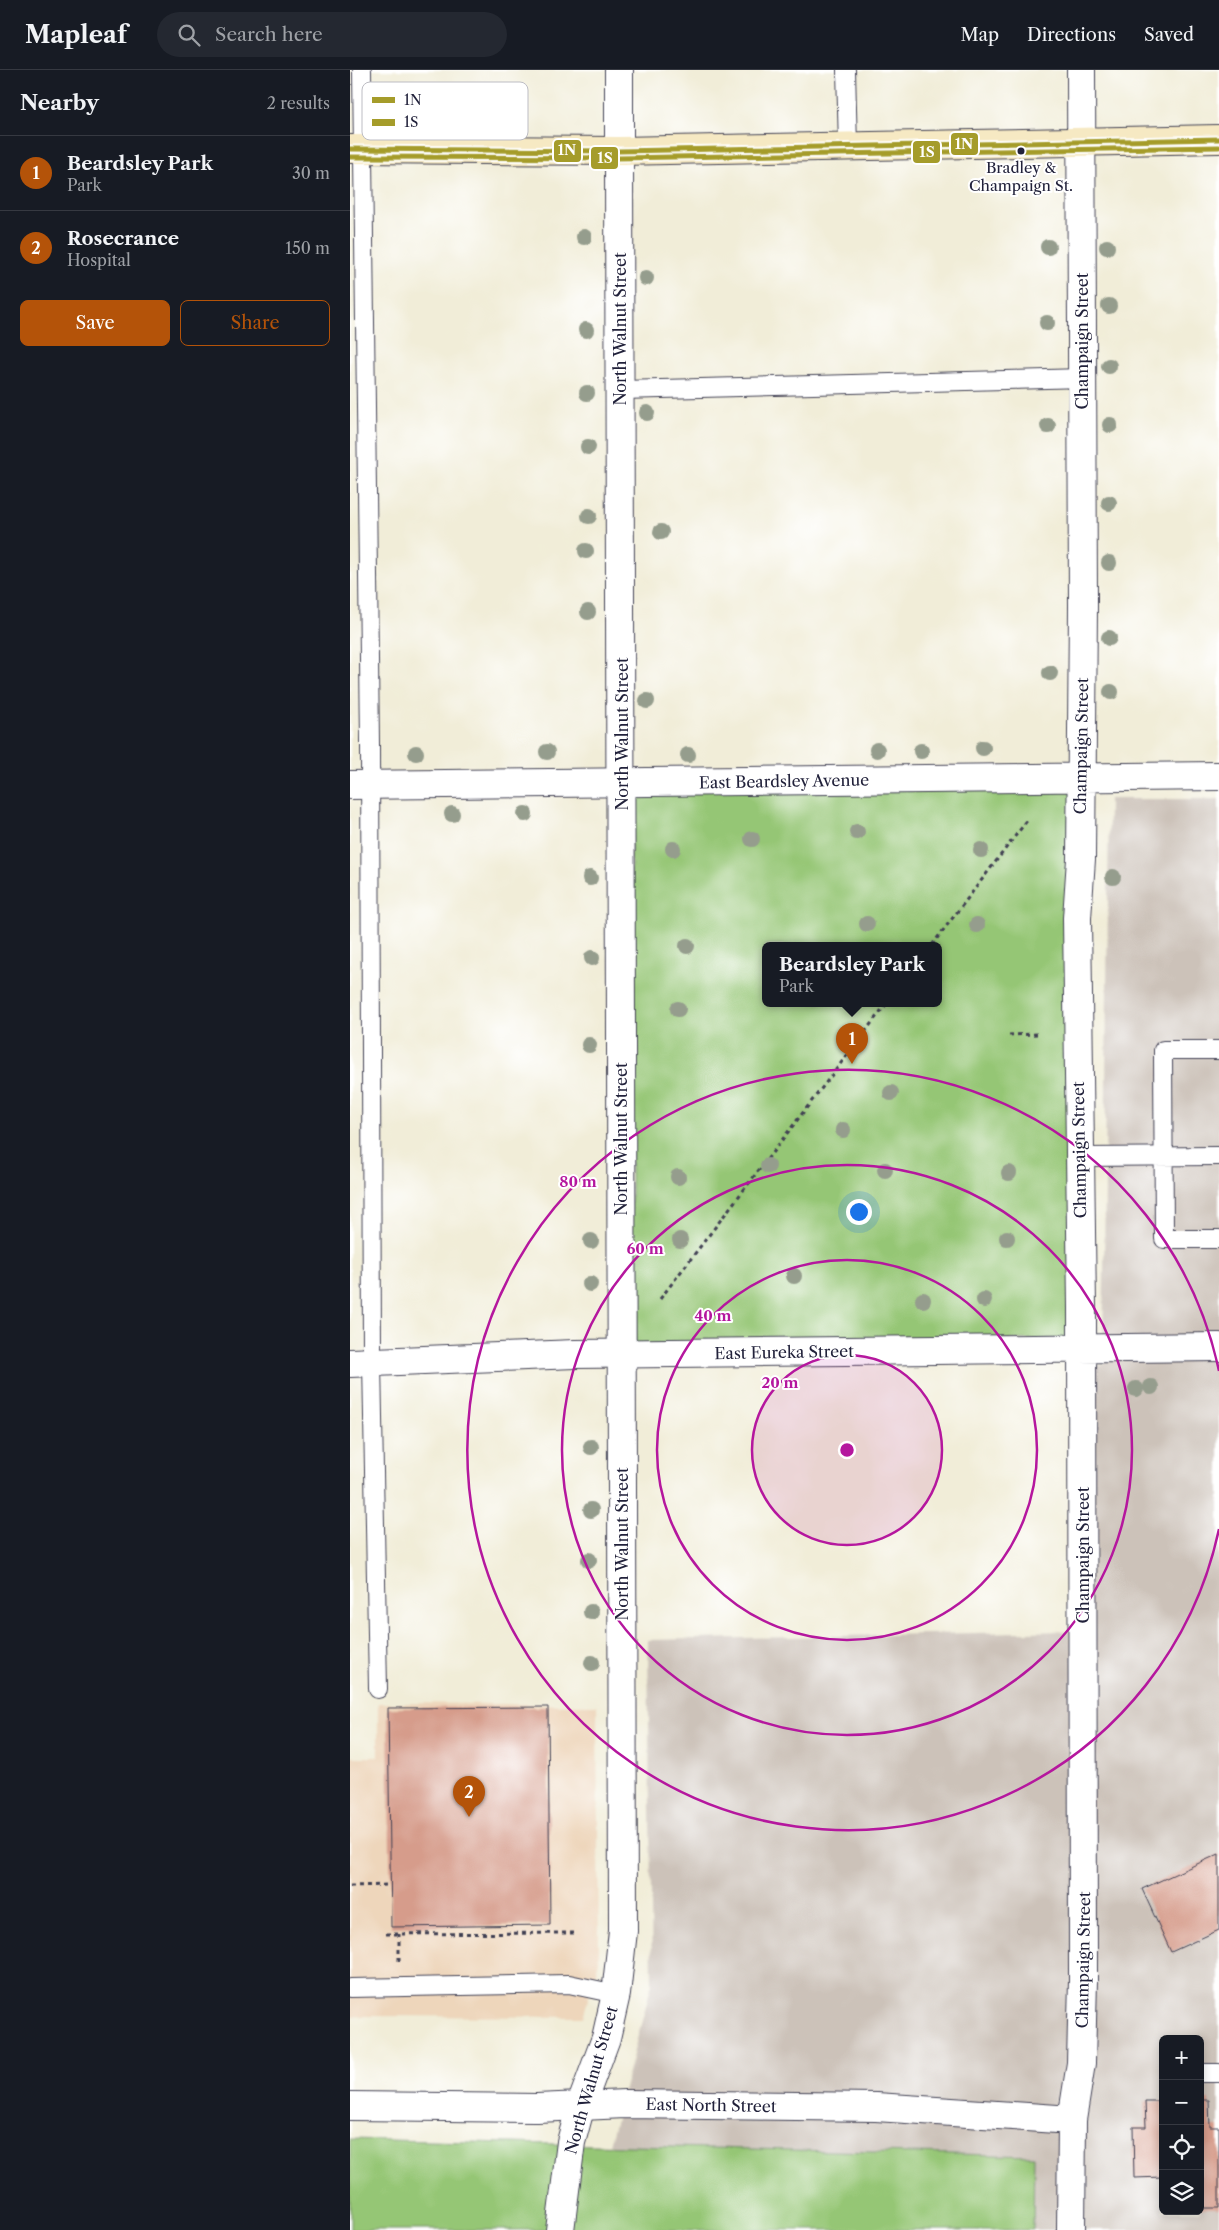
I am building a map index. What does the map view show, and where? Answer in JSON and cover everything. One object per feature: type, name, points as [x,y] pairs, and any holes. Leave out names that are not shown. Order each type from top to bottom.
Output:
[{"type":"main road","points":[[356,149],[619,152],[1219,140]]},
{"type":"street","name":"North Walnut Street","points":[[560,2230],[567,2164],[581,2105],[606,2038],[616,1994],[623,1930],[619,70]]},
{"type":"street","name":"Champaign Street","points":[[1071,2230],[1072,2120],[1081,2063],[1083,1980],[1081,1349],[1076,918],[1081,859],[1083,378],[1081,70]]},
{"type":"street","name":"East Beardsley Avenue","points":[[360,785],[1219,776]]},
{"type":"street","name":"East Eureka Street","points":[[361,1363],[621,1354],[1219,1347]]},
{"type":"street","name":"East North Street","points":[[350,2106],[537,2108],[625,2104],[876,2107],[1072,2120]]},
{"type":"lane","points":[[362,70],[356,149],[361,1363],[378,1689]]},
{"type":"lane","points":[[846,70],[848,147]]},
{"type":"lane","points":[[620,390],[1083,378]]},
{"type":"lane","points":[[1219,1050],[1163,1050],[1164,1239],[1219,1239]]},
{"type":"lane","points":[[1079,1156],[1219,1156]]},
{"type":"lane","points":[[350,1988],[569,1984],[616,1994]]},
{"type":"lane","points":[[1204,2073],[1219,2073]]},
{"type":"path","points":[[934,942],[1029,818]]},
{"type":"path","points":[[660,1299],[885,1007]]},
{"type":"path","points":[[1009,1035],[1040,1034]]},
{"type":"path","points":[[350,1886],[390,1885]]},
{"type":"path","points":[[386,1934],[576,1933]]},
{"type":"shaded area","points":[[1109,799],[1219,799],[1219,2230],[350,2230],[350,2139],[609,2145],[652,1983],[648,1640],[1072,1631],[1072,1370],[1103,1365]]},
{"type":"shaded area","points":[[378,1703],[597,1705],[599,1961],[583,2017],[350,2016],[350,1757],[378,1757]]},
{"type":"green space","points":[[1074,782],[1073,1339],[631,1345],[631,789]]},
{"type":"green space","points":[[350,2139],[1034,2156],[1033,2230],[350,2230]]},
{"type":"building","points":[[548,1707],[550,1925],[391,1927],[388,1708]]},
{"type":"building","points":[[1219,1854],[1219,1930],[1171,1952],[1142,1889]]},
{"type":"building","points":[[1204,2100],[1209,2100],[1210,2127],[1219,2127],[1219,2208],[1204,2208]]},
{"type":"building","points":[[1145,2101],[1159,2101],[1159,2177],[1134,2178],[1133,2127],[1146,2127]]},
{"type":"transit line","name":"1N","points":[[350,149],[619,151],[1219,139]]},
{"type":"transit line","name":"1S","points":[[350,157],[619,158],[1219,147]]},
{"type":"place","name":"Bradley & Champaign St.","points":[[1021,151]]},
{"type":"place","name":"Beardsley Park","points":[[852,1064]]},
{"type":"place","name":"Rosecrance","points":[[469,1817]]}]
